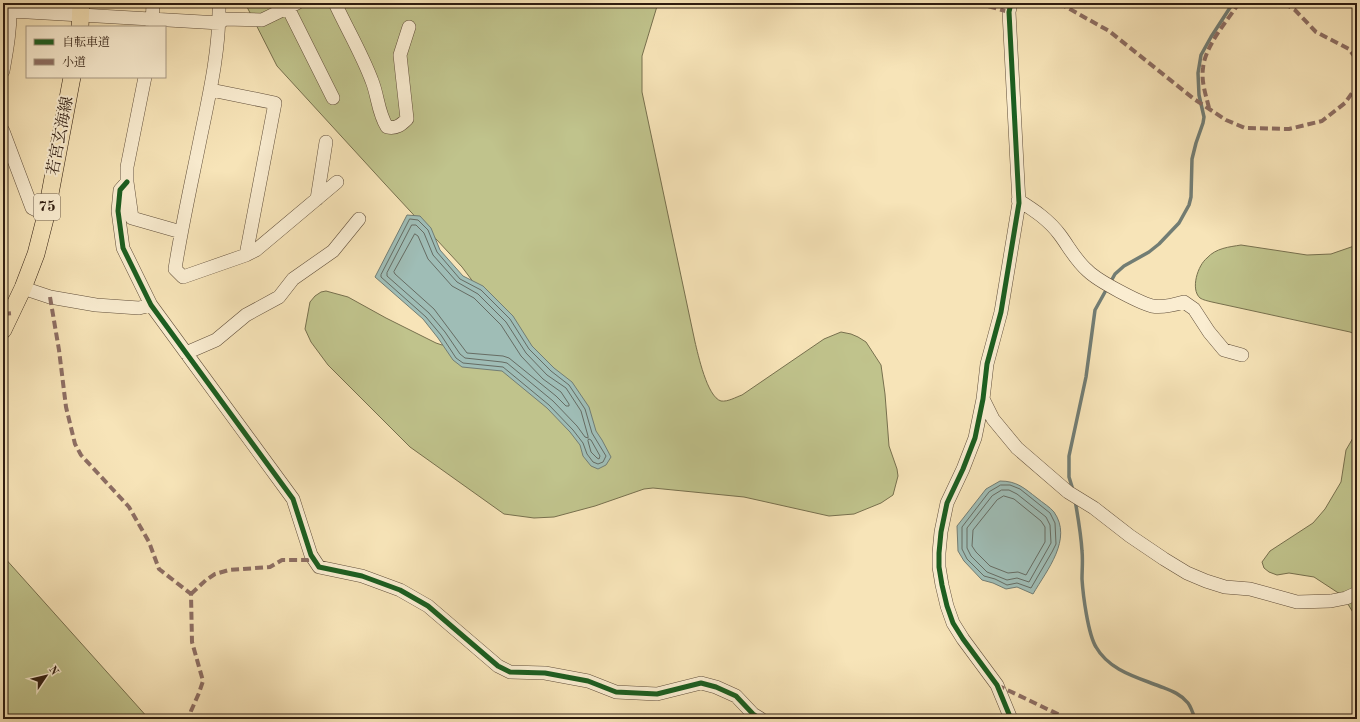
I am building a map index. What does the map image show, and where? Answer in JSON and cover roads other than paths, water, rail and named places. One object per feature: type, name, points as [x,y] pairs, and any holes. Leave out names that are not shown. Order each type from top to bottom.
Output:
[{"type":"main road","name":"若宮玄海線","points":[[3,330],[23,288],[36,254],[46,215],[72,78]]},
{"type":"street","points":[[152,23],[153,3]]},
{"type":"street","points":[[219,3],[220,23],[211,90],[181,232],[175,269],[182,277],[246,255],[256,250],[337,182]]},
{"type":"street","points":[[335,3],[372,80],[381,118],[387,127],[393,128],[401,125],[406,119],[400,55],[409,27]]},
{"type":"street","points":[[1010,3],[1009,12],[1018,200],[1001,312],[987,364],[983,399],[975,438],[964,469],[947,503],[941,532],[939,567],[947,606],[953,623],[997,685],[1011,719]]},
{"type":"street","points":[[3,72],[7,49],[10,7],[152,23],[220,23],[224,19],[262,20],[292,5],[333,98]]},
{"type":"street","points":[[145,78],[126,167],[132,218],[181,232]]},
{"type":"street","points":[[211,90],[275,102],[246,255]]},
{"type":"street","points":[[3,131],[32,208],[46,215]]},
{"type":"street","points":[[317,199],[326,142]]},
{"type":"street","points":[[127,182],[120,190],[118,210],[123,248],[151,304],[293,499],[311,555],[319,567],[362,576],[400,590],[428,606],[498,666],[510,672],[545,673],[588,681],[616,692],[657,694],[701,683],[716,687],[736,696],[761,719]]},
{"type":"street","points":[[1018,200],[1040,213],[1094,277],[1140,302],[1152,306],[1168,307],[1184,302],[1194,309],[1208,332],[1224,350],[1242,355]]},
{"type":"street","points":[[186,353],[216,340],[246,315],[279,297],[293,279],[333,251],[359,219]]},
{"type":"street","points":[[23,288],[50,297],[96,305],[139,308],[151,304]]},
{"type":"street","points":[[983,399],[993,419],[1017,448],[1068,492],[1094,508],[1130,536],[1187,573],[1225,587],[1250,589],[1297,602],[1331,601],[1346,598],[1357,593]]},
{"type":"water","points":[[407,215],[420,216],[431,228],[440,250],[463,276],[483,286],[513,316],[532,346],[554,368],[572,382],[589,407],[596,431],[611,457],[606,465],[598,469],[591,466],[583,456],[580,445],[570,432],[547,408],[502,371],[462,367],[453,360],[423,319],[375,277]]},
{"type":"water","points":[[1000,481],[1011,482],[1024,488],[1052,510],[1059,522],[1061,533],[1056,554],[1033,594],[1017,587],[1006,589],[982,580],[964,561],[958,551],[957,526],[986,489]]},
{"type":"waterway","points":[[1073,490],[1069,477],[1069,456],[1086,377],[1095,310],[1115,274],[1124,266],[1149,252],[1159,244],[1179,223],[1189,205],[1191,197],[1192,159],[1204,117],[1199,95],[1198,73],[1201,55],[1233,3]]},
{"type":"waterway","points":[[1075,500],[1082,545],[1082,579],[1085,604],[1088,624],[1096,647],[1108,662],[1124,672],[1178,694],[1189,705],[1195,719]]}]
